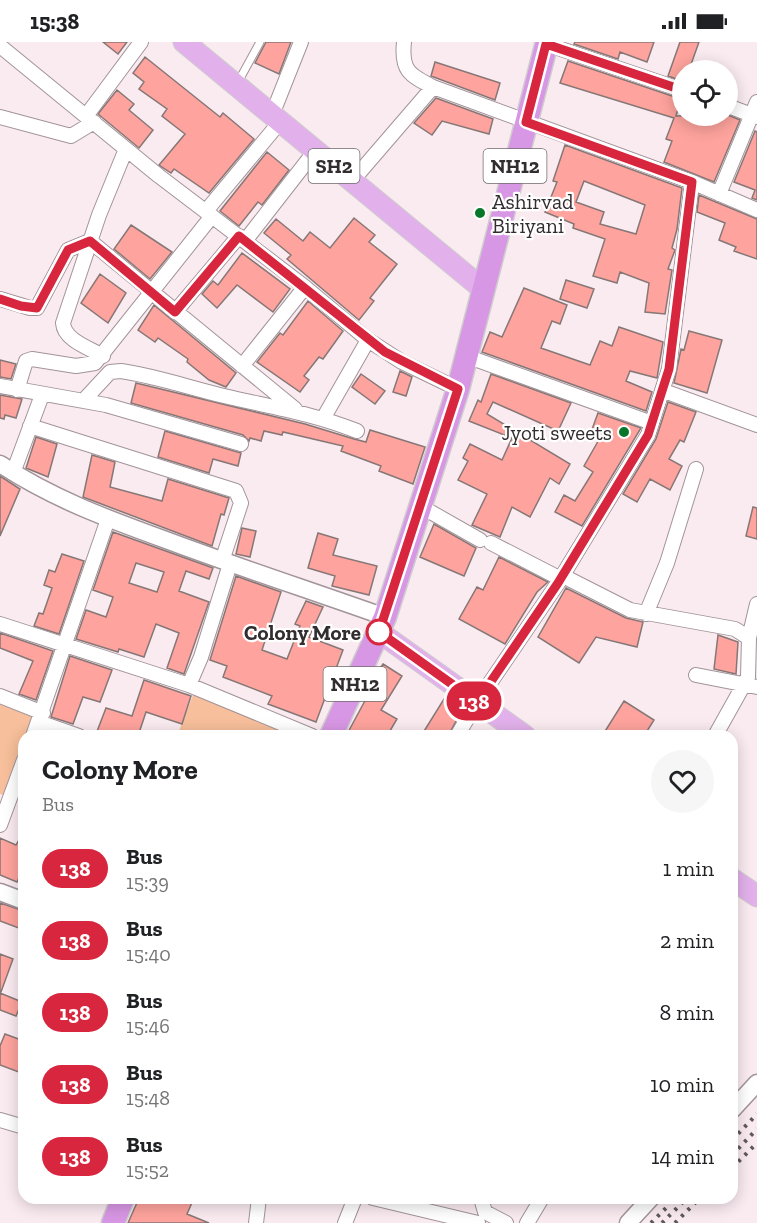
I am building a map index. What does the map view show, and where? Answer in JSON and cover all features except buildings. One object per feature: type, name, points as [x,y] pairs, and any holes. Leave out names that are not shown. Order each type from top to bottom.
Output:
[{"type":"highway","name":"NH12","points":[[335,730],[382,624],[458,389],[546,43]]},
{"type":"highway","points":[[113,1223],[121,1204]]},
{"type":"main road","name":"SH2","points":[[184,42],[484,290]]},
{"type":"main road","points":[[382,624],[477,702],[516,730]]},
{"type":"main road","points":[[738,883],[757,896]]},
{"type":"street","points":[[0,117],[71,136],[90,119],[141,42]]},
{"type":"street","points":[[17,390],[26,361],[32,358],[82,366],[95,363],[103,356],[153,293],[276,119],[301,42]]},
{"type":"street","points":[[404,42],[402,59],[406,69],[433,87],[692,182],[757,210]]},
{"type":"street","points":[[546,43],[672,87]]},
{"type":"street","points":[[0,46],[126,149],[305,287],[368,340],[402,362],[458,389]]},
{"type":"street","points":[[352,181],[433,87]]},
{"type":"street","points":[[719,194],[756,111],[738,108]]},
{"type":"street","points":[[103,356],[69,337],[63,330],[64,315],[126,149]]},
{"type":"street","points":[[175,312],[242,238],[315,151]]},
{"type":"street","points":[[461,730],[477,702],[562,578],[648,435],[664,391],[669,369],[692,182]]},
{"type":"street","points":[[90,241],[295,409]]},
{"type":"street","points":[[0,299],[21,306],[37,308],[68,250],[90,241]]},
{"type":"street","points":[[242,366],[305,287]]},
{"type":"street","points":[[324,417],[368,340]]},
{"type":"street","points":[[466,356],[652,423]]},
{"type":"street","points":[[84,400],[110,372],[121,371],[232,398],[295,409],[324,417],[357,431]]},
{"type":"street","points":[[0,386],[84,400],[241,444]]},
{"type":"street","points":[[664,391],[757,425]]},
{"type":"street","points":[[42,394],[30,426],[7,468],[108,519],[226,562],[382,624]]},
{"type":"street","points":[[30,426],[236,491],[241,503],[201,657],[189,685]]},
{"type":"street","points":[[646,614],[667,563],[696,469]]},
{"type":"street","points":[[420,506],[486,542],[614,603],[646,614],[735,629],[749,638]]},
{"type":"street","points":[[36,730],[108,519]]},
{"type":"street","points":[[751,686],[748,677],[749,638],[757,604]]},
{"type":"street","points":[[0,624],[189,685],[298,730]]},
{"type":"street","points":[[696,675],[751,686]]},
{"type":"street","points":[[719,730],[751,686]]},
{"type":"street","points":[[0,696],[66,730]]},
{"type":"street","points":[[0,825],[4,800],[18,772]]},
{"type":"street","points":[[0,892],[18,899]]},
{"type":"street","points":[[738,1104],[757,1083]]},
{"type":"street","points":[[0,1120],[18,1126]]},
{"type":"street","points":[[256,1223],[258,1204]]},
{"type":"street","points":[[345,1223],[353,1204]]},
{"type":"street","points":[[398,1204],[478,1223]]},
{"type":"street","points":[[483,1204],[485,1212],[506,1223]]},
{"type":"street","points":[[527,1223],[538,1204]]},
{"type":"street","points":[[628,1223],[645,1204]]},
{"type":"lane","points":[[236,86],[260,42]]},
{"type":"shaded area","points":[[195,690],[289,730],[179,730]]},
{"type":"shaded area","points":[[0,700],[35,712],[29,730],[18,730],[18,761],[6,796],[0,794]]},
{"type":"railway","points":[[738,1134],[757,1114]]},
{"type":"railway","points":[[738,1149],[757,1129]]},
{"type":"railway","points":[[738,1162],[757,1143]]},
{"type":"railway","points":[[662,1223],[681,1204]]},
{"type":"railway","points":[[675,1223],[694,1204]]},
{"type":"railway","points":[[651,1223],[667,1207]]},
{"type":"bus line","name":"138","points":[[0,299],[21,306],[37,308],[68,250],[90,241],[175,312],[239,236],[385,352],[458,389],[379,632],[477,702],[558,583],[648,435],[664,391],[669,369],[692,182],[526,122],[546,44],[672,87]]},
{"type":"place","name":"Ashirvad Biriyani","points":[[480,213]]},
{"type":"place","name":"Jyoti sweets","points":[[624,432]]},
{"type":"place","name":"Colony More","points":[[379,632]]}]
